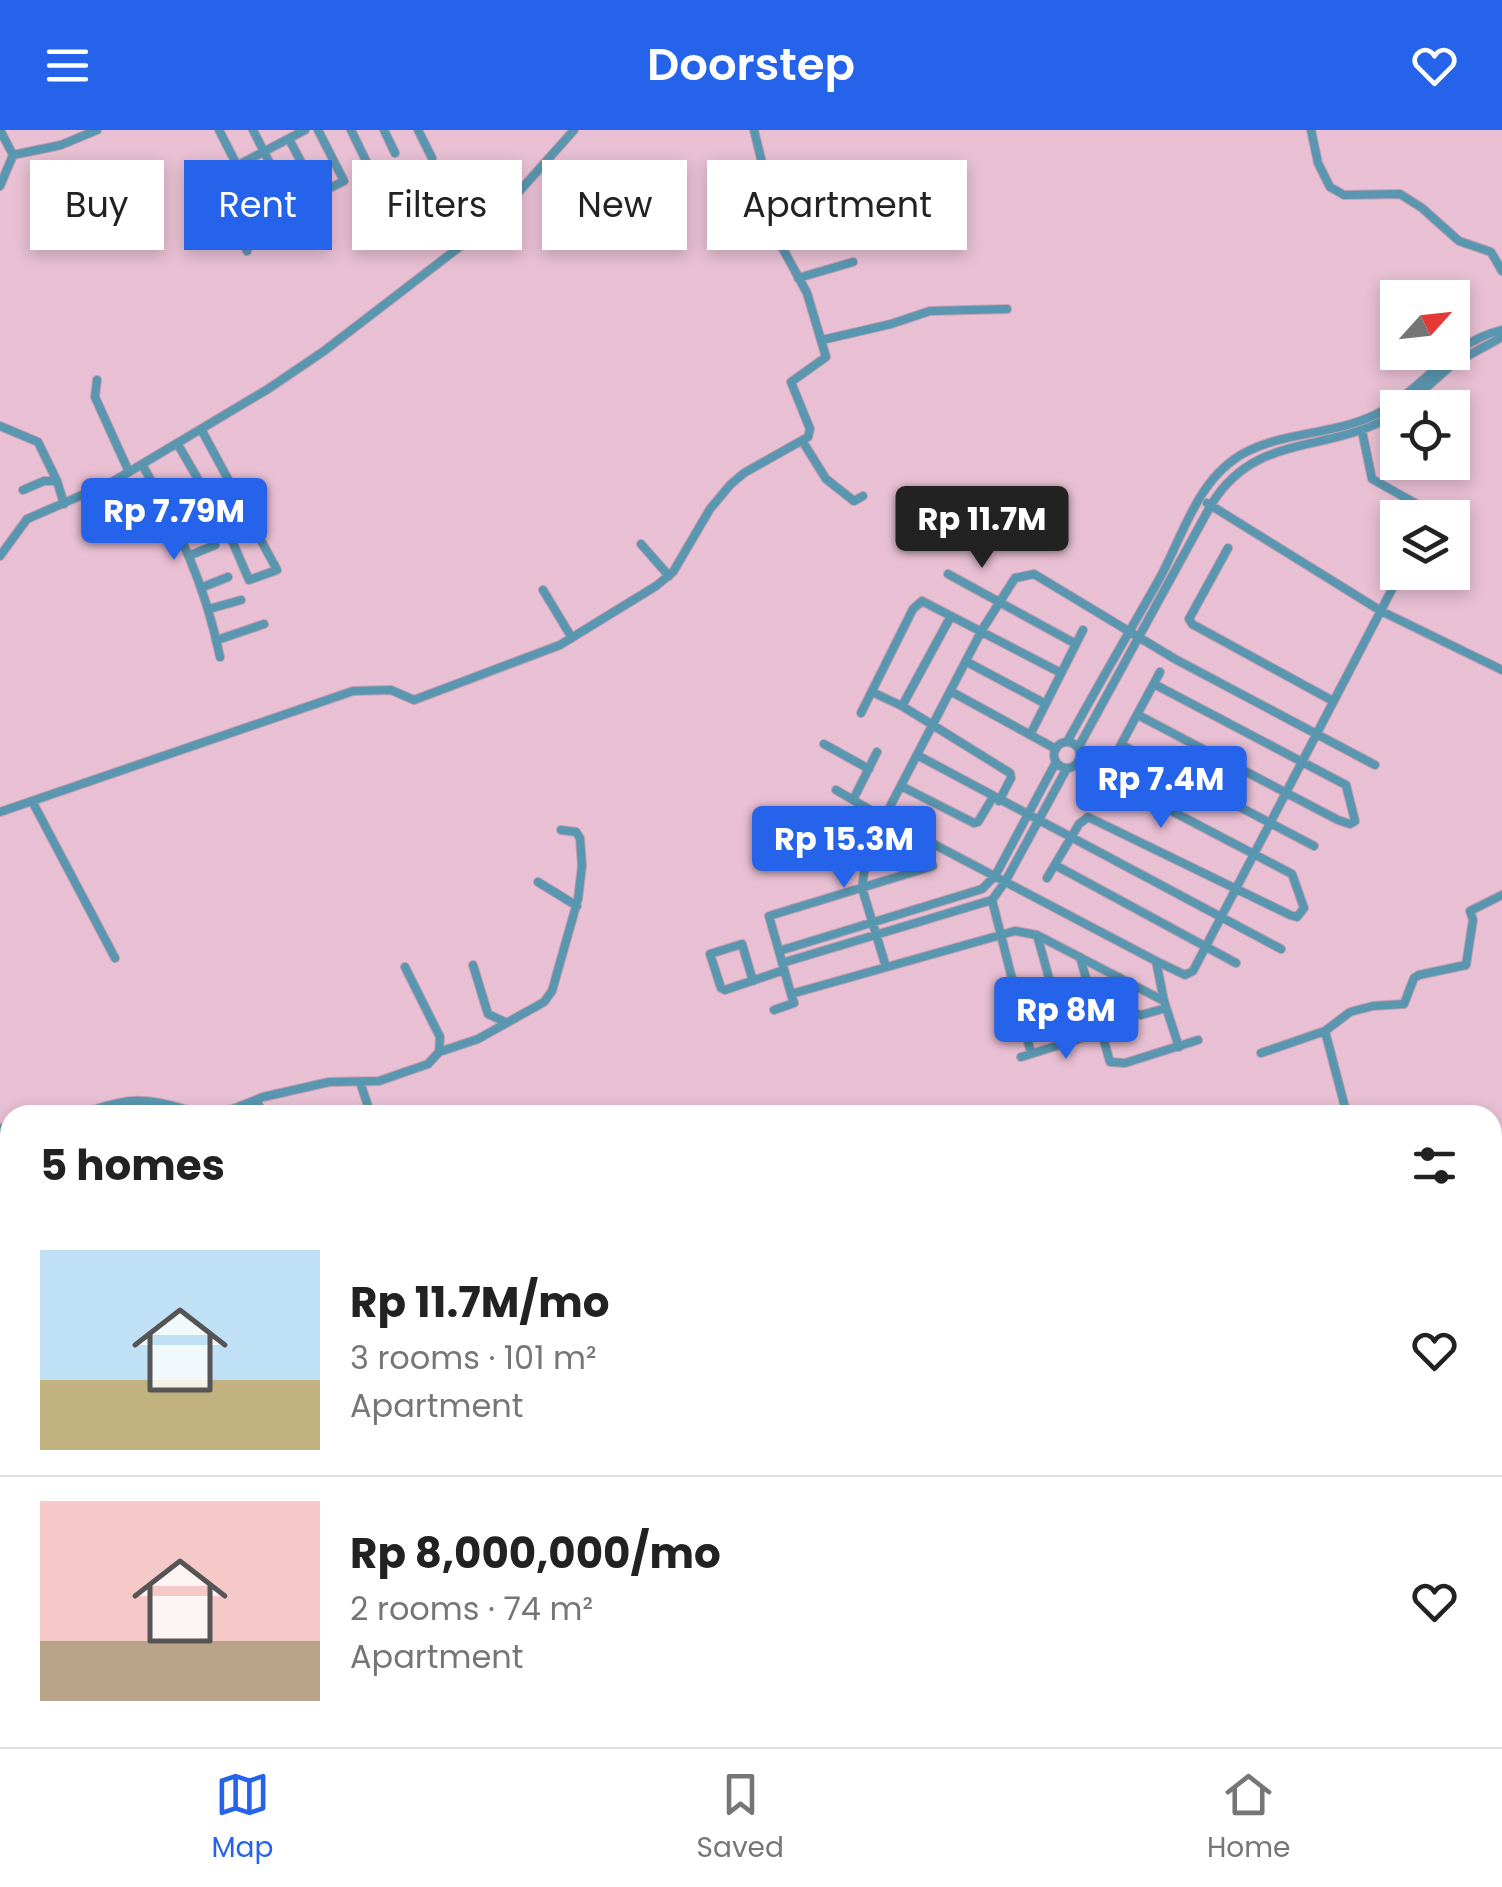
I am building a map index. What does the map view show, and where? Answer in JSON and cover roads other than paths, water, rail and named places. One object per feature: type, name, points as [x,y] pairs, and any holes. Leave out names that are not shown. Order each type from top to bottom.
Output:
[{"type":"street","points":[[0,130],[13,154]]},
{"type":"street","points":[[13,154],[61,145],[97,130]]},
{"type":"street","points":[[219,130],[234,160]]},
{"type":"street","points":[[252,130],[268,160]]},
{"type":"street","points":[[249,160],[305,130]]},
{"type":"street","points":[[288,139],[318,194],[344,181],[318,130]]},
{"type":"street","points":[[351,130],[366,160]]},
{"type":"street","points":[[384,130],[395,153]]},
{"type":"street","points":[[418,130],[432,158]]},
{"type":"street","points":[[0,556],[27,519],[128,472],[309,362],[483,230],[574,130]]},
{"type":"street","points":[[754,130],[760,160]]},
{"type":"street","points":[[1311,130],[1318,163],[1330,187],[1344,194],[1400,194],[1459,241],[1491,252],[1502,271]]},
{"type":"street","points":[[0,186],[13,154]]},
{"type":"street","points":[[0,812],[314,702],[371,688],[398,691],[414,700],[572,638],[669,576],[710,509],[730,485],[803,442],[810,429],[792,382],[824,360],[822,340],[807,292],[784,250]]},
{"type":"street","points":[[798,278],[853,262]]},
{"type":"street","points":[[822,340],[930,310],[1007,309]]},
{"type":"street","points":[[1470,342],[1502,334]]},
{"type":"street","points":[[1423,390],[1502,334]]},
{"type":"street","points":[[1470,344],[1475,352]]},
{"type":"street","points":[[1056,748],[1067,742],[1159,580],[1198,500],[1222,470],[1245,452],[1276,440],[1361,427],[1397,402],[1431,370]]},
{"type":"street","points":[[97,380],[96,398],[128,472]]},
{"type":"street","points":[[1078,762],[1078,748],[1211,505],[1232,476],[1254,462],[1292,447],[1380,419]]},
{"type":"street","points":[[0,426],[38,442],[64,504]]},
{"type":"street","points":[[1361,427],[1372,479],[1410,500]]},
{"type":"street","points":[[177,443],[227,529],[249,580],[278,570],[201,429]]},
{"type":"street","points":[[803,442],[836,490],[854,501],[863,496]]},
{"type":"street","points":[[142,464],[191,555],[203,586],[220,658]]},
{"type":"street","points":[[23,490],[44,481],[57,481]]},
{"type":"street","points":[[159,495],[179,486]]},
{"type":"street","points":[[1198,500],[1381,611],[1502,670]]},
{"type":"street","points":[[175,525],[199,515]]},
{"type":"street","points":[[641,544],[669,576]]},
{"type":"street","points":[[191,555],[215,545]]},
{"type":"street","points":[[1228,548],[1190,619],[1192,624],[1333,701]]},
{"type":"street","points":[[948,574],[1076,644]]},
{"type":"street","points":[[886,966],[862,888],[870,856],[884,818],[917,754],[982,630],[1015,578],[1034,574],[1128,632],[1375,765]]},
{"type":"street","points":[[203,586],[228,577]]},
{"type":"street","points":[[543,590],[572,638]]},
{"type":"street","points":[[836,790],[1185,975],[1193,971],[1206,947],[1392,590]]},
{"type":"street","points":[[209,609],[241,600]]},
{"type":"street","points":[[861,713],[916,603],[927,602],[1060,673]]},
{"type":"street","points":[[902,706],[951,616]]},
{"type":"street","points":[[217,640],[264,624]]},
{"type":"street","points":[[1030,733],[1083,630]]},
{"type":"street","points":[[967,662],[1044,703]]},
{"type":"street","points":[[1104,776],[1160,672]]},
{"type":"street","points":[[1138,715],[1338,820],[1350,824],[1354,821],[1346,785],[1154,684]]},
{"type":"street","points":[[872,692],[902,706],[1010,773],[1012,778],[974,823],[901,786]]},
{"type":"street","points":[[952,692],[1056,748]]},
{"type":"street","points":[[1067,742],[1078,748]]},
{"type":"street","points":[[824,744],[868,769]]},
{"type":"street","points":[[1122,745],[1314,846]]},
{"type":"street","points":[[779,951],[982,889],[995,876],[1056,762],[1056,748]]},
{"type":"street","points":[[853,800],[877,752]]},
{"type":"street","points":[[917,754],[1281,949]]},
{"type":"street","points":[[1056,762],[1067,768]]},
{"type":"street","points":[[1047,878],[1083,820],[1094,819],[1290,914],[1297,916],[1304,908],[1292,874],[1078,762]]},
{"type":"street","points":[[753,981],[742,944],[710,954],[725,990],[753,981],[783,966],[992,900],[1006,882],[1067,768],[1078,762]]},
{"type":"street","points":[[32,802],[115,958]]},
{"type":"street","points":[[243,1105],[318,1084],[379,1080],[428,1064],[440,1052],[478,1039],[548,998],[577,906],[582,866],[580,838],[576,832],[561,830]]},
{"type":"street","points":[[870,856],[913,872]]},
{"type":"street","points":[[1055,865],[1236,963]]},
{"type":"street","points":[[774,1010],[794,1003],[769,916],[933,866]]},
{"type":"street","points":[[538,882],[577,906]]},
{"type":"street","points":[[1261,1053],[1325,1031],[1350,1012],[1404,1004],[1414,978],[1466,965],[1473,920],[1470,911],[1502,895]]},
{"type":"street","points":[[992,900],[1031,1053]]},
{"type":"street","points":[[791,994],[1000,933],[1027,932],[1165,1004]]},
{"type":"street","points":[[1038,936],[1067,1042]]},
{"type":"street","points":[[1080,957],[1106,1056],[1116,1064],[1198,1040]]},
{"type":"street","points":[[1156,961],[1180,1047]]},
{"type":"street","points":[[473,965],[488,1014],[505,1022]]},
{"type":"street","points":[[405,967],[440,1037],[440,1052]]},
{"type":"street","points":[[1119,977],[1131,1012],[1141,1015],[1165,1004]]},
{"type":"street","points":[[1325,1031],[1344,1105]]},
{"type":"street","points":[[1020,1056],[1101,1032]]},
{"type":"street","points":[[360,1082],[368,1105]]},
{"type":"street","points":[[256,1100],[259,1105]]},
{"type":"street","points":[[110,1105],[137,1101],[170,1105]]}]
